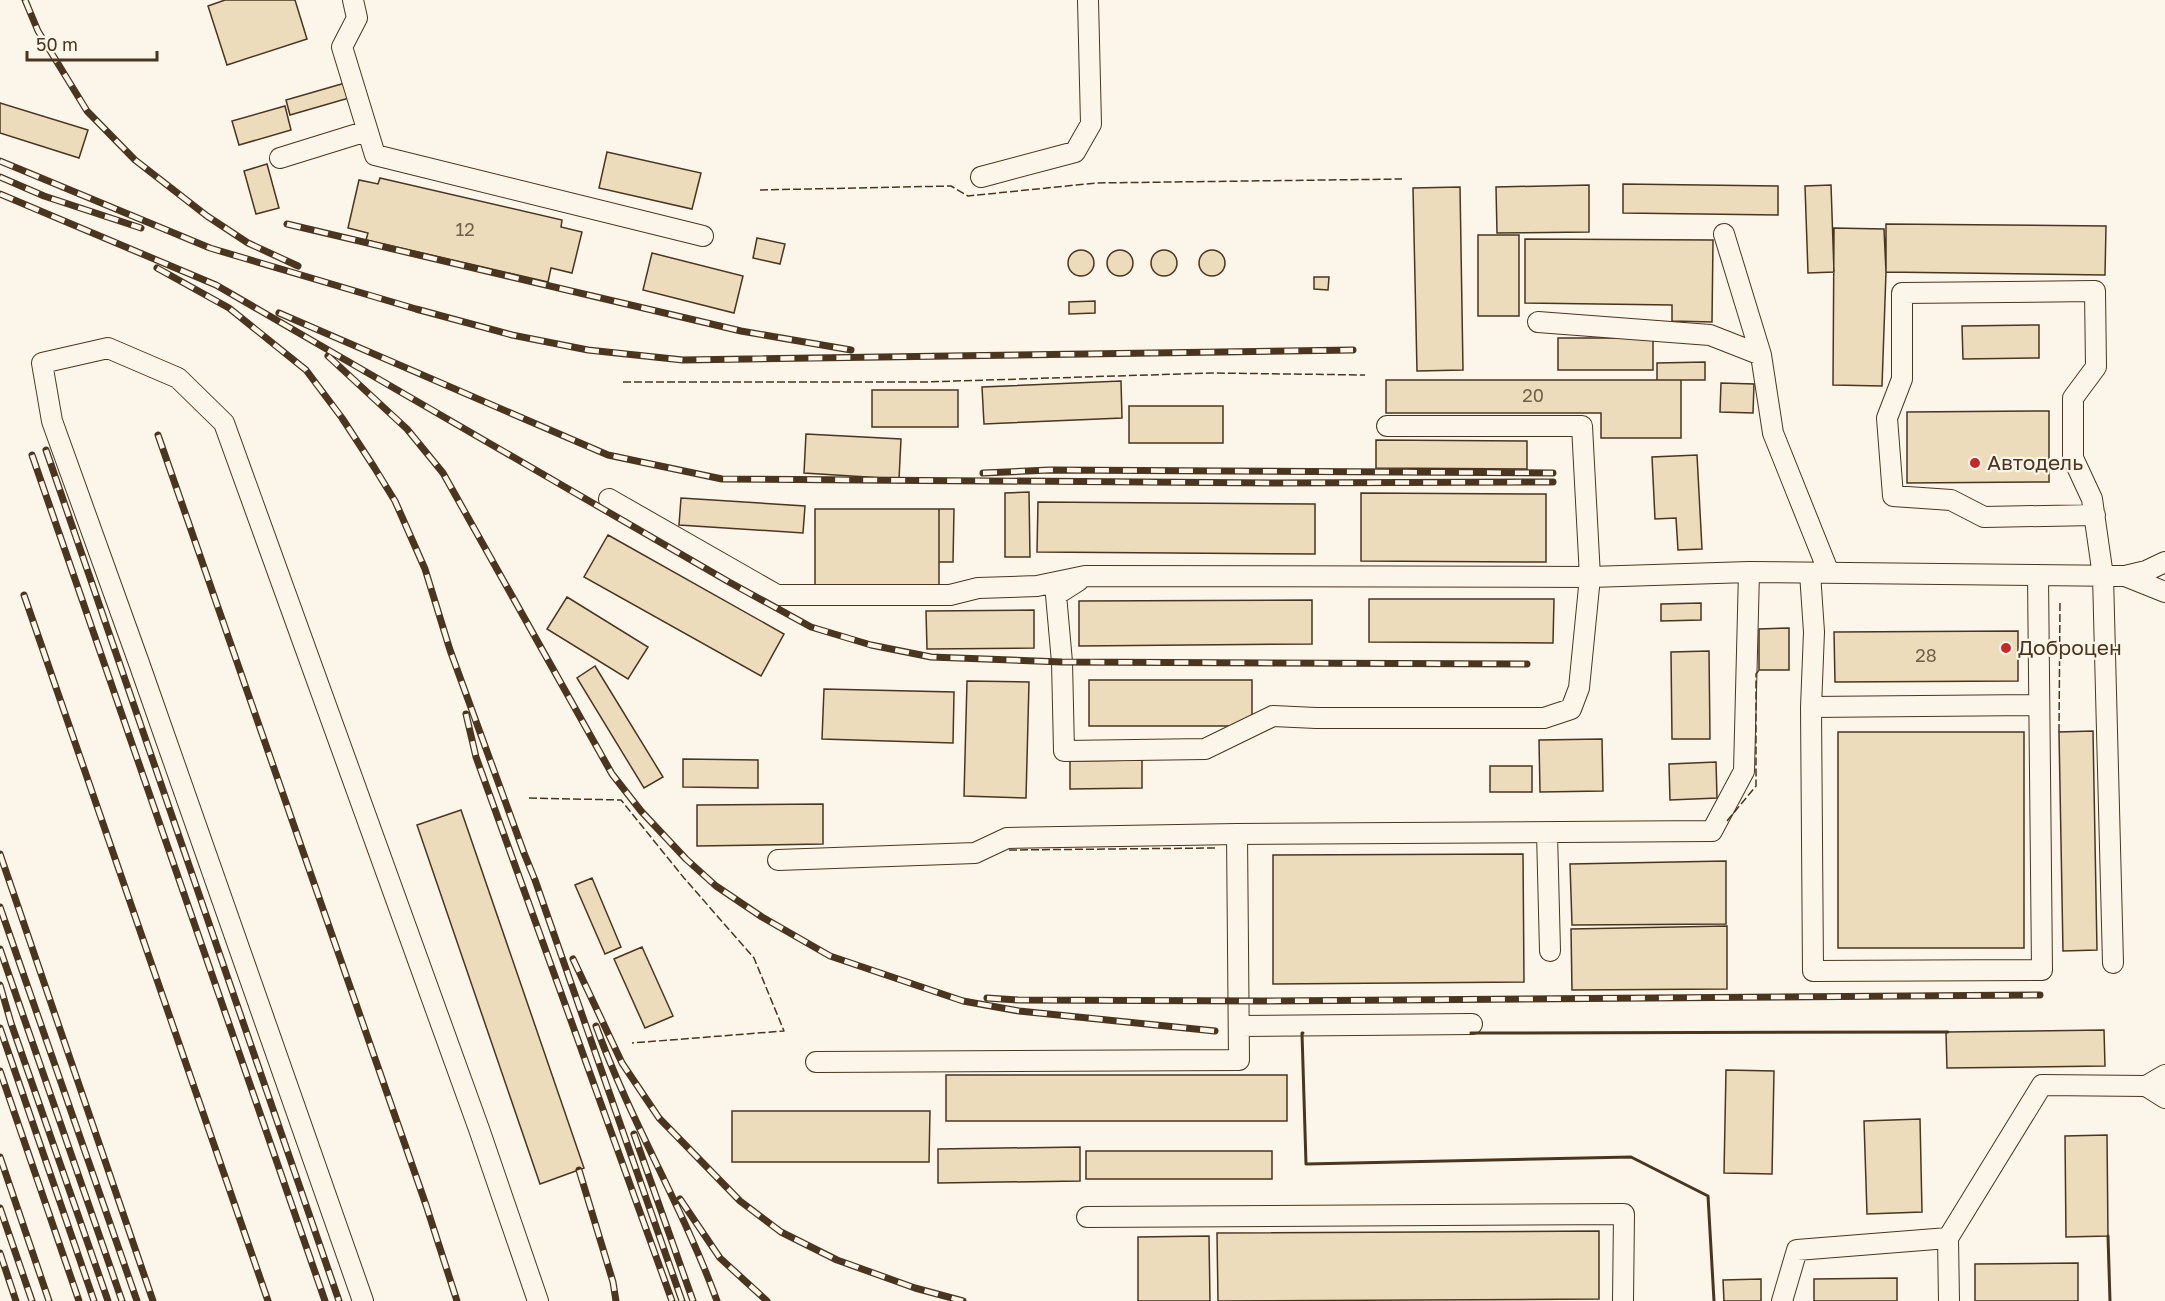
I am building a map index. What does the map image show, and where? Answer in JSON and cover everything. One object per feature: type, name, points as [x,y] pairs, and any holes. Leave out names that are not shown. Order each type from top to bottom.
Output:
[{"type":"street","points":[[353,0],[357,18],[342,47],[375,155],[703,236]]},
{"type":"street","points":[[981,177],[1074,152],[1091,124],[1088,0]]},
{"type":"street","points":[[280,158],[367,131]]},
{"type":"street","points":[[1724,234],[1761,355],[1773,433],[1820,573],[1814,632],[1811,706],[1813,971],[2042,970],[2038,575]]},
{"type":"street","points":[[2095,515],[1984,516],[1951,500],[1893,496],[1887,418],[1902,379],[1902,292],[2095,291],[2096,368],[2073,399],[2073,458],[2092,499],[2095,515],[2103,576],[2113,963]]},
{"type":"street","points":[[1538,322],[1710,335],[1761,355]]},
{"type":"street","points":[[363,1301],[52,421],[42,363],[108,348],[178,378],[224,423],[479,1129],[538,1301]]},
{"type":"street","points":[[1085,576],[1056,596],[1062,662],[1064,751],[1205,750],[1273,716],[1544,718],[1571,709],[1579,688],[1590,578],[1582,426],[1387,426]]},
{"type":"street","points":[[609,499],[777,595],[950,595],[978,588],[1037,586],[1085,576],[1590,578],[1749,572],[2125,576],[2146,571],[2165,562]]},
{"type":"street","points":[[778,860],[975,853],[1007,838],[1712,831],[1744,771],[1749,572]]},
{"type":"street","points":[[2125,576],[2165,592]]},
{"type":"street","points":[[1811,706],[2038,705]]},
{"type":"street","points":[[1547,833],[1550,951]]},
{"type":"street","points":[[816,1062],[1239,1060],[1237,834]]},
{"type":"street","points":[[1239,1026],[1472,1024]]},
{"type":"street","points":[[1949,1301],[1948,1238],[2042,1085],[2146,1086],[2165,1075]]},
{"type":"street","points":[[2146,1086],[2165,1098]]},
{"type":"street","points":[[1087,1217],[1624,1214],[1623,1301]]},
{"type":"street","points":[[1782,1301],[1797,1250],[1948,1238]]},
{"type":"building","points":[[225,0],[295,0],[307,39],[227,65],[208,6]]},
{"type":"building","points":[[345,83],[349,98],[290,115],[286,100]]},
{"type":"building","points":[[0,103],[88,130],[79,158],[0,133]]},
{"type":"building","points":[[285,106],[291,130],[239,145],[232,121]]},
{"type":"building","points":[[607,152],[701,173],[692,209],[599,188]]},
{"type":"building","points":[[267,164],[279,208],[256,214],[244,171]]},
{"type":"building","points":[[380,178],[562,220],[561,227],[582,232],[572,273],[551,268],[548,282],[366,240],[368,233],[348,228],[359,180],[378,184]]},
{"type":"building","points":[[1623,184],[1778,186],[1778,215],[1623,213]]},
{"type":"building","points":[[1589,185],[1589,232],[1497,233],[1496,187]]},
{"type":"building","points":[[1831,185],[1834,272],[1808,273],[1805,186]]},
{"type":"building","points":[[1460,187],[1463,370],[1417,371],[1413,188]]},
{"type":"building","points":[[1886,224],[2106,226],[2105,275],[1886,272]]},
{"type":"building","points":[[1834,228],[1884,229],[1886,272],[1882,386],[1833,385]]},
{"type":"building","points":[[1478,235],[1519,235],[1519,316],[1478,316]]},
{"type":"building","points":[[757,238],[785,244],[780,264],[753,258]]},
{"type":"building","points":[[1525,239],[1713,240],[1712,322],[1672,321],[1672,305],[1525,303]]},
{"type":"building","points":[[1081,250],[1090,254],[1094,263],[1090,272],[1081,276],[1072,272],[1068,263],[1072,254]]},
{"type":"building","points":[[1120,250],[1129,254],[1133,263],[1129,272],[1120,276],[1111,272],[1107,263],[1111,254]]},
{"type":"building","points":[[1164,250],[1173,254],[1177,263],[1173,272],[1164,276],[1155,272],[1151,263],[1155,254]]},
{"type":"building","points":[[1212,250],[1221,254],[1225,263],[1221,272],[1212,276],[1203,272],[1199,263],[1203,254]]},
{"type":"building","points":[[652,253],[743,276],[734,313],[643,290]]},
{"type":"building","points":[[1314,277],[1329,277],[1328,290],[1314,289]]},
{"type":"building","points":[[1095,301],[1095,313],[1069,314],[1069,302]]},
{"type":"building","points":[[2039,325],[2039,358],[1963,359],[1962,326]]},
{"type":"building","points":[[1558,338],[1653,338],[1653,370],[1558,370]]},
{"type":"building","points":[[1705,362],[1705,380],[1657,380],[1657,363]]},
{"type":"building","points":[[1386,380],[1681,380],[1681,438],[1601,438],[1601,413],[1386,413]]},
{"type":"building","points":[[1121,381],[1122,418],[984,424],[982,387]]},
{"type":"building","points":[[1721,383],[1754,384],[1753,413],[1720,412]]},
{"type":"building","points":[[872,390],[958,390],[958,427],[872,427]]},
{"type":"building","points":[[1129,406],[1223,406],[1223,443],[1129,443]]},
{"type":"building","points":[[2049,411],[2049,482],[1907,483],[1907,412]]},
{"type":"building","points":[[806,434],[901,439],[899,479],[804,473]]},
{"type":"building","points":[[1376,440],[1527,441],[1527,469],[1376,468]]},
{"type":"building","points":[[1697,455],[1702,549],[1678,550],[1676,518],[1655,519],[1652,457]]},
{"type":"building","points":[[1029,492],[1030,557],[1005,557],[1005,493]]},
{"type":"building","points":[[1361,493],[1546,494],[1546,562],[1361,561]]},
{"type":"building","points":[[681,498],[805,506],[803,533],[679,525]]},
{"type":"building","points":[[1038,502],[1315,504],[1315,554],[1037,552]]},
{"type":"building","points":[[815,509],[939,509],[939,588],[815,588]]},
{"type":"building","points":[[939,509],[954,509],[953,562],[939,562]]},
{"type":"building","points":[[608,535],[784,634],[761,676],[584,577]]},
{"type":"building","points":[[567,597],[648,647],[628,679],[547,629]]},
{"type":"building","points":[[1369,599],[1554,599],[1553,643],[1369,642]]},
{"type":"building","points":[[1312,600],[1312,644],[1079,646],[1079,601]]},
{"type":"building","points":[[1701,603],[1701,620],[1661,621],[1661,604]]},
{"type":"building","points":[[1034,610],[1034,648],[927,649],[926,611]]},
{"type":"building","points":[[1789,628],[1789,670],[1759,670],[1759,629]]},
{"type":"building","points":[[2018,631],[2018,681],[1835,682],[1834,632]]},
{"type":"building","points":[[1709,651],[1710,739],[1672,739],[1671,652]]},
{"type":"building","points":[[595,666],[663,777],[644,788],[577,678]]},
{"type":"building","points":[[1089,680],[1252,680],[1252,726],[1089,726]]},
{"type":"building","points":[[967,681],[1029,682],[1026,798],[964,796]]},
{"type":"building","points":[[824,689],[954,692],[953,743],[822,739]]},
{"type":"building","points":[[2093,731],[2097,950],[2063,951],[2059,732]]},
{"type":"building","points":[[1838,732],[2024,732],[2024,948],[1838,948]]},
{"type":"building","points":[[1602,739],[1603,791],[1540,792],[1539,740]]},
{"type":"building","points":[[683,759],[758,760],[758,788],[683,787]]},
{"type":"building","points":[[1142,760],[1142,788],[1070,789],[1070,761]]},
{"type":"building","points":[[1716,762],[1717,798],[1670,800],[1669,764]]},
{"type":"building","points":[[1490,766],[1532,766],[1532,792],[1490,792]]},
{"type":"building","points":[[823,804],[823,844],[697,846],[697,805]]},
{"type":"building","points":[[461,810],[584,1168],[540,1184],[417,825]]},
{"type":"building","points":[[1523,854],[1524,982],[1273,984],[1273,855]]},
{"type":"building","points":[[1726,861],[1726,924],[1572,925],[1570,864]]},
{"type":"building","points":[[592,878],[621,947],[605,954],[575,885]]},
{"type":"building","points":[[1727,926],[1727,989],[1572,990],[1571,929]]},
{"type":"building","points":[[642,947],[673,1016],[645,1028],[614,959]]},
{"type":"building","points":[[2104,1030],[2105,1066],[1947,1068],[1946,1032]]},
{"type":"building","points":[[1726,1070],[1774,1071],[1772,1174],[1724,1173]]},
{"type":"building","points":[[946,1075],[1287,1075],[1287,1121],[946,1121]]},
{"type":"building","points":[[732,1111],[930,1111],[929,1162],[732,1162]]},
{"type":"building","points":[[1920,1119],[1922,1212],[1867,1214],[1864,1121]]},
{"type":"building","points":[[2107,1135],[2108,1236],[2066,1237],[2065,1136]]},
{"type":"building","points":[[1080,1147],[1080,1181],[938,1183],[938,1149]]},
{"type":"building","points":[[1086,1151],[1272,1151],[1272,1179],[1086,1179]]},
{"type":"building","points":[[1599,1231],[1599,1299],[1218,1301],[1217,1233]]},
{"type":"building","points":[[1209,1236],[1210,1301],[1138,1301],[1138,1237]]},
{"type":"building","points":[[2078,1263],[2078,1301],[1975,1301],[1975,1264]]},
{"type":"building","points":[[1897,1278],[1897,1301],[1814,1301],[1814,1279]]},
{"type":"building","points":[[1761,1279],[1761,1301],[1724,1301],[1723,1280]]},
{"type":"railway","points":[[25,0],[38,31],[87,111],[135,160],[207,216],[248,243],[298,266]]},
{"type":"railway","points":[[0,161],[210,248],[512,335],[588,350],[683,360],[1353,350]]},
{"type":"railway","points":[[0,177],[44,196],[141,228]]},
{"type":"railway","points":[[0,194],[216,285],[729,582],[811,627],[871,645],[931,657],[1062,662],[1527,664]]},
{"type":"railway","points":[[287,224],[741,331],[851,350]]},
{"type":"railway","points":[[157,268],[229,308],[306,370],[342,418],[395,501],[425,569],[450,650],[535,880],[682,1301]]},
{"type":"railway","points":[[279,313],[608,455],[722,479],[1276,483],[1553,482]]},
{"type":"railway","points":[[328,356],[407,429],[443,473],[612,774],[641,811],[686,859],[716,886],[762,917],[830,956],[963,1001],[1019,1011],[1215,1031]]},
{"type":"railway","points":[[158,435],[426,1205],[457,1301]]},
{"type":"railway","points":[[46,450],[339,1301]]},
{"type":"railway","points":[[32,455],[325,1301]]},
{"type":"railway","points":[[983,473],[1050,470],[1553,473]]},
{"type":"railway","points":[[24,595],[268,1301]]},
{"type":"railway","points":[[466,714],[476,757],[672,1301]]},
{"type":"railway","points":[[0,854],[153,1301]]},
{"type":"railway","points":[[0,907],[137,1301]]},
{"type":"railway","points":[[0,949],[122,1301]]},
{"type":"railway","points":[[573,959],[622,1063],[659,1118],[740,1201],[781,1232],[837,1260],[915,1288],[963,1301]]},
{"type":"railway","points":[[0,985],[11,1023],[108,1301]]},
{"type":"railway","points":[[987,998],[1262,1001],[2040,995]]},
{"type":"railway","points":[[596,1026],[624,1096],[689,1232],[717,1301]]},
{"type":"railway","points":[[0,1028],[94,1301]]},
{"type":"railway","points":[[0,1071],[79,1301]]},
{"type":"railway","points":[[634,1134],[693,1301]]},
{"type":"railway","points":[[0,1157],[49,1301]]},
{"type":"railway","points":[[579,1170],[613,1282],[616,1301]]},
{"type":"railway","points":[[680,1199],[720,1258],[767,1301]]},
{"type":"railway","points":[[0,1208],[32,1301]]},
{"type":"railway","points":[[0,1253],[16,1301]]},
{"type":"fence","points":[[760,190],[951,186],[968,196],[1096,183],[1402,179]]},
{"type":"fence","points":[[623,382],[925,382],[1211,373],[1365,375]]},
{"type":"fence","points":[[2059,732],[2060,602]]},
{"type":"fence","points":[[1727,821],[1756,786],[1756,674],[1759,670]]},
{"type":"fence","points":[[529,798],[621,800],[684,878],[754,958],[784,1031],[632,1043]]},
{"type":"fence","points":[[1009,850],[1216,848]]},
{"type":"wall","points":[[1471,1033],[1948,1032]]},
{"type":"wall","points":[[1303,1033],[1306,1164],[1631,1157],[1708,1196],[1714,1301]]},
{"type":"wall","points":[[2108,1236],[2110,1301]]},
{"type":"place","name":"Автодель","points":[[1975,463]]},
{"type":"place","name":"Доброцен","points":[[2006,648]]}]
